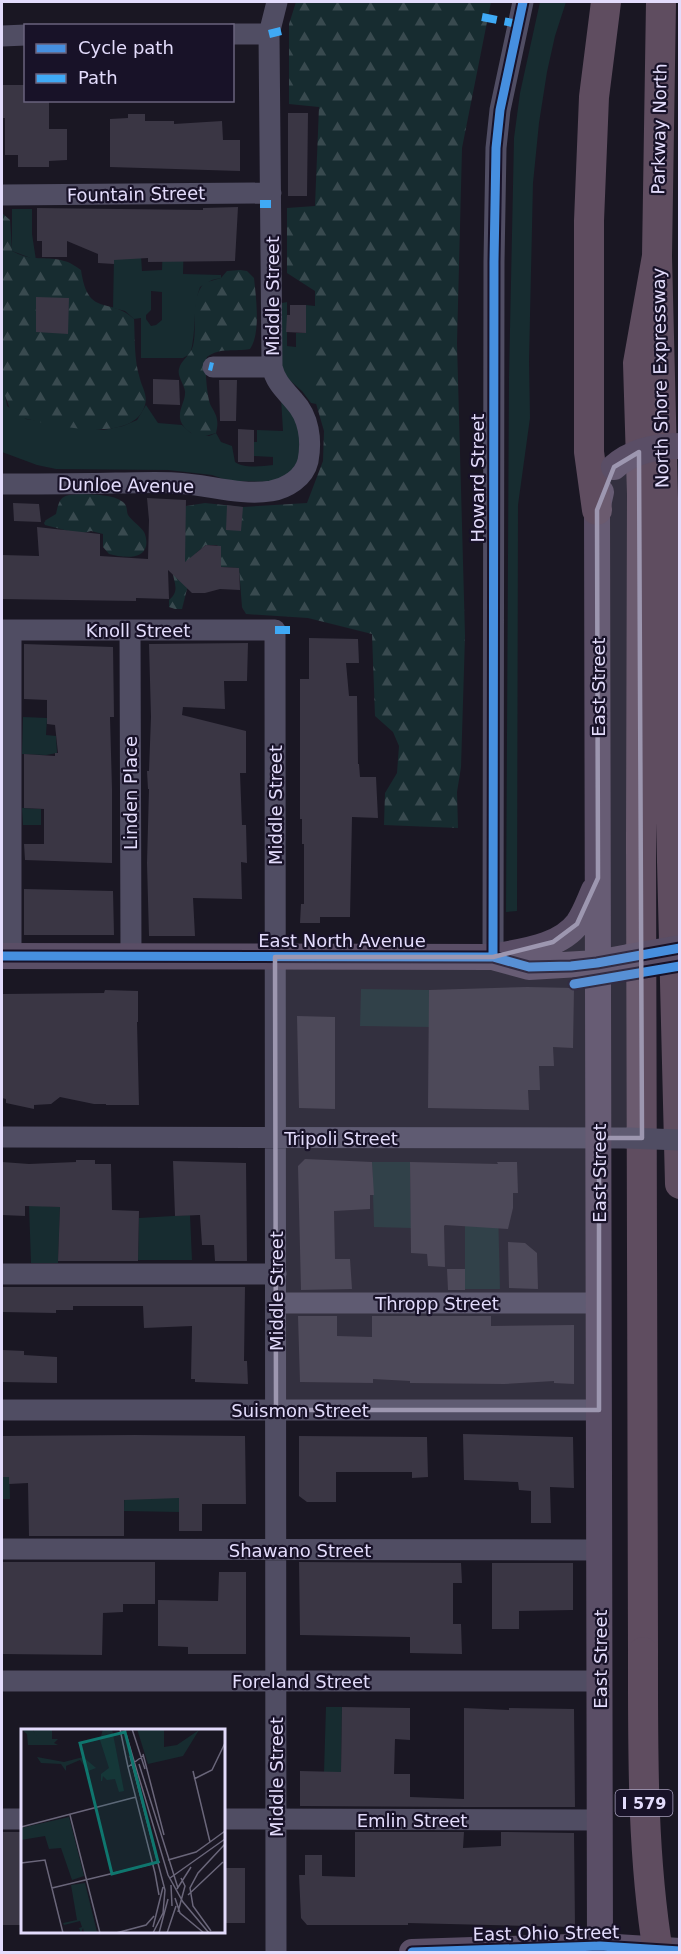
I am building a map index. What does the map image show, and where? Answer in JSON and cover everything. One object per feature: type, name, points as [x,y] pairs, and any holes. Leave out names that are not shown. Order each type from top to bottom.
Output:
[{"type":"highway","points":[[597,510],[589,452],[589,221],[594,97],[606,2]]},
{"type":"highway","name":"Parkway North","points":[[657,256],[661,2]]},
{"type":"highway","name":"North Shore Expressway","points":[[657,256],[680,1184]]},
{"type":"highway","name":"I 579","points":[[647,1951],[643,1782],[642,494],[638,363],[657,256]]},
{"type":"main road","name":"East Street","points":[[600,1949],[597,510],[601,492],[614,467],[622,460],[654,448],[680,446]]},
{"type":"main road","name":"East North Avenue","points":[[6,956],[493,957],[553,942],[568,933],[586,910],[598,878]]},
{"type":"main road","name":"East North Avenue","points":[[493,957],[529,967],[597,963],[680,948]]},
{"type":"main road","name":"East Ohio Street","points":[[412,1953],[600,1949],[680,1951]]},
{"type":"street","name":"Middle Street","points":[[277,2],[268,34],[272,367],[279,386],[300,409],[310,440],[308,462],[300,477],[286,486]]},
{"type":"street","name":"Howard Street","points":[[493,957],[496,148],[500,110],[523,2]]},
{"type":"street","points":[[234,34],[268,34]]},
{"type":"street","points":[[2,36],[24,35]]},
{"type":"street","name":"Fountain Street","points":[[2,195],[271,193]]},
{"type":"street","points":[[213,367],[272,367]]},
{"type":"street","name":"Dunloe Avenue","points":[[2,484],[176,483],[254,492],[272,491],[286,486]]},
{"type":"street","points":[[6,630],[6,956]]},
{"type":"street","name":"Knoll Street","points":[[6,630],[275,630]]},
{"type":"street","name":"Linden Place","points":[[130,630],[130,957]]},
{"type":"street","name":"Middle Street","points":[[275,630],[276,1953]]},
{"type":"street","name":"Tripoli Street","points":[[2,1137],[680,1140]]},
{"type":"street","points":[[2,1274],[276,1274]]},
{"type":"street","name":"Thropp Street","points":[[276,1303],[599,1303]]},
{"type":"street","name":"Suismon Street","points":[[2,1410],[599,1410]]},
{"type":"street","name":"Shawano Street","points":[[2,1549],[599,1550]]},
{"type":"street","name":"Foreland Street","points":[[2,1681],[600,1682]]},
{"type":"street","points":[[2,1819],[21,1819]]},
{"type":"street","name":"Emlin Street","points":[[225,1820],[600,1820]]},
{"type":"highlighted area","points":[[639,452],[642,1138],[599,1138],[599,1410],[276,1410],[275,957],[493,957],[553,942],[577,924],[598,878],[597,510],[614,467]]},
{"type":"green space","points":[[296,2],[491,2],[462,148],[457,343],[465,636],[461,767],[457,792],[458,828],[384,825],[385,793],[397,773],[399,746],[393,732],[375,716],[372,634],[308,618],[246,614],[242,607],[239,568],[221,567],[221,550],[217,545],[206,545],[196,553],[182,609],[169,607],[169,600],[175,593],[172,569],[186,506],[205,503],[243,507],[307,503],[323,461],[324,431],[315,400],[315,291],[287,273],[287,208],[315,206],[319,107],[289,104],[289,24]]},
{"type":"green space","points":[[540,2],[566,2],[547,72],[533,183],[530,418],[518,505],[517,911],[506,912],[509,377],[514,138],[520,93]]},
{"type":"green space","points":[[12,209],[32,209],[32,234],[36,260],[12,251]]},
{"type":"green space","points":[[2,213],[10,220],[12,251],[27,257],[57,259],[72,264],[81,270],[84,285],[95,301],[125,312],[134,319],[138,372],[146,398],[145,405],[137,418],[124,426],[106,429],[65,427],[13,415],[2,390]]},
{"type":"green space","points":[[163,239],[184,239],[183,274],[221,275],[221,278],[200,287],[190,354],[183,358],[141,358],[141,318],[134,319],[125,311],[113,308],[114,258],[129,259],[140,240],[142,271],[162,270]],"holes":[[[151,291],[162,292],[162,320],[151,326],[146,319],[146,315],[151,310]]]},
{"type":"green space","points":[[227,271],[247,271],[254,278],[256,334],[250,349],[222,351],[207,357],[207,389],[217,425],[216,433],[198,438],[187,430],[181,421],[180,414],[185,391],[179,372],[180,366],[193,346],[197,297],[204,283],[221,278]]},
{"type":"green space","points":[[287,302],[287,346],[296,347],[296,333],[306,333],[306,305],[315,306],[316,404],[311,403],[302,391],[286,377],[281,365],[282,303]]},
{"type":"green space","points":[[2,390],[7,406],[26,419],[103,430],[123,426],[137,420],[146,405],[158,423],[182,425],[191,433],[209,436],[216,433],[221,442],[232,446],[235,462],[243,466],[273,465],[273,457],[254,456],[254,442],[257,442],[257,430],[283,431],[281,398],[293,408],[304,453],[285,482],[229,481],[212,475],[168,470],[56,469],[37,465],[2,452]]},
{"type":"green space","points":[[82,494],[109,496],[123,502],[128,515],[145,534],[144,551],[131,557],[109,554],[103,547],[103,534],[91,531],[80,534],[45,525],[46,520],[56,514],[63,497]]},
{"type":"green space","points":[[23,717],[47,718],[46,735],[56,736],[57,753],[22,754]]},
{"type":"green space","points":[[22,808],[41,809],[41,825],[23,825]]},
{"type":"green space","points":[[361,989],[429,990],[429,1027],[360,1026]]},
{"type":"green space","points":[[372,1162],[410,1162],[411,1228],[374,1227]]},
{"type":"green space","points":[[29,1205],[60,1207],[58,1263],[31,1263]]},
{"type":"green space","points":[[498,1207],[500,1289],[465,1289],[465,1226]]},
{"type":"green space","points":[[190,1215],[192,1260],[138,1260],[139,1218]]},
{"type":"green space","points":[[2,1464],[9,1464],[10,1499],[2,1499]]},
{"type":"green space","points":[[125,1474],[179,1487],[179,1512],[124,1511]]},
{"type":"green space","points":[[326,1707],[342,1707],[341,1772],[324,1772]]},
{"type":"building","points":[[2,85],[24,85],[24,102],[49,102],[49,129],[67,129],[67,160],[49,161],[49,167],[18,167],[18,155],[5,155],[5,118],[2,118]]},
{"type":"building","points":[[288,113],[308,113],[307,196],[288,196]]},
{"type":"building","points":[[128,114],[145,114],[145,121],[174,121],[174,124],[222,121],[223,140],[240,140],[240,171],[110,167],[110,119],[128,118]]},
{"type":"building","points":[[238,207],[235,261],[148,262],[148,258],[114,260],[114,264],[98,263],[98,254],[67,241],[67,257],[42,257],[42,241],[37,241],[37,208],[203,210],[203,208]]},
{"type":"building","points":[[36,297],[69,298],[68,334],[36,332]]},
{"type":"building","points":[[290,305],[306,305],[306,333],[286,332]]},
{"type":"building","points":[[153,379],[179,380],[180,405],[153,404]]},
{"type":"building","points":[[219,380],[237,380],[236,421],[220,421]]},
{"type":"building","points":[[238,429],[254,430],[254,462],[238,462]]},
{"type":"building","points":[[147,498],[186,500],[185,562],[206,545],[221,546],[221,567],[239,568],[240,590],[220,589],[205,593],[192,593],[168,570],[169,599],[136,598],[136,601],[2,599],[2,555],[39,556],[37,527],[100,534],[100,556],[148,559]]},
{"type":"building","points":[[13,503],[39,504],[41,522],[14,521]]},
{"type":"building","points":[[227,505],[243,507],[241,531],[226,530]]},
{"type":"building","points":[[309,638],[358,639],[359,663],[346,663],[349,696],[357,696],[360,777],[376,777],[378,818],[352,817],[350,917],[320,917],[320,923],[300,923],[301,904],[304,904],[304,844],[302,844],[302,819],[300,819],[300,679],[309,679]]},
{"type":"building","points":[[248,643],[247,681],[224,681],[225,709],[183,707],[182,715],[246,731],[246,773],[240,773],[242,825],[246,825],[247,863],[241,862],[242,899],[193,898],[195,936],[149,936],[147,771],[149,771],[151,717],[149,644]]},
{"type":"building","points":[[24,644],[113,647],[114,717],[110,717],[112,863],[25,860],[24,844],[44,844],[44,809],[24,808],[24,754],[55,756],[55,753],[58,753],[55,725],[47,724],[47,700],[24,699]]},
{"type":"building","points":[[24,889],[113,891],[114,935],[24,935]]},
{"type":"building","points":[[574,988],[573,1048],[553,1047],[554,1066],[539,1066],[540,1090],[528,1090],[529,1110],[428,1108],[429,990]]},
{"type":"building","points":[[105,990],[138,991],[139,1105],[94,1104],[60,1097],[51,1104],[34,1105],[34,1109],[6,1103],[6,1099],[2,1098],[2,994],[104,993]]},
{"type":"building","points":[[297,1016],[335,1017],[335,1109],[299,1108]]},
{"type":"building","points":[[305,1159],[372,1162],[374,1195],[370,1195],[370,1209],[334,1211],[335,1259],[350,1259],[352,1289],[301,1290],[298,1166]]},
{"type":"building","points":[[76,1160],[95,1160],[95,1164],[111,1164],[112,1210],[139,1211],[138,1261],[58,1261],[60,1207],[25,1206],[25,1216],[2,1215],[2,1162],[29,1164],[76,1162]]},
{"type":"building","points":[[173,1161],[246,1163],[247,1261],[215,1261],[214,1245],[202,1245],[200,1215],[175,1216]]},
{"type":"building","points":[[410,1162],[498,1164],[497,1162],[517,1162],[518,1193],[513,1193],[513,1208],[508,1229],[445,1225],[445,1267],[428,1266],[427,1254],[411,1253]]},
{"type":"building","points":[[508,1242],[525,1243],[537,1253],[538,1289],[509,1288]]},
{"type":"building","points":[[447,1269],[465,1269],[465,1290],[448,1290]]},
{"type":"building","points":[[2,1287],[245,1287],[244,1361],[247,1361],[248,1384],[195,1382],[195,1379],[191,1379],[192,1326],[144,1328],[143,1306],[73,1306],[73,1310],[56,1310],[56,1313],[2,1312]]},
{"type":"building","points":[[298,1316],[337,1316],[337,1336],[372,1337],[372,1316],[491,1316],[491,1326],[574,1325],[574,1384],[554,1383],[554,1381],[504,1384],[410,1383],[410,1381],[373,1379],[373,1383],[300,1382]]},
{"type":"building","points":[[2,1350],[24,1351],[24,1355],[57,1357],[57,1383],[2,1382]]},
{"type":"building","points":[[463,1434],[573,1437],[574,1488],[550,1487],[551,1523],[531,1523],[531,1491],[519,1490],[518,1482],[464,1480]]},
{"type":"building","points":[[2,1436],[245,1436],[246,1504],[202,1504],[202,1531],[179,1531],[179,1498],[124,1500],[124,1536],[29,1536],[28,1483],[9,1484],[9,1477],[2,1477]]},
{"type":"building","points":[[299,1436],[427,1437],[428,1477],[412,1478],[412,1472],[336,1472],[336,1502],[307,1502],[299,1496]]},
{"type":"building","points":[[2,1562],[155,1562],[155,1604],[123,1604],[123,1612],[103,1613],[102,1655],[2,1654]]},
{"type":"building","points":[[299,1562],[461,1563],[462,1583],[453,1583],[453,1624],[461,1624],[462,1654],[410,1653],[410,1637],[300,1635]]},
{"type":"building","points":[[492,1563],[573,1563],[573,1610],[519,1611],[519,1629],[492,1629]]},
{"type":"building","points":[[219,1572],[246,1572],[246,1654],[188,1654],[188,1647],[158,1646],[158,1600],[218,1601]]},
{"type":"building","points":[[342,1707],[410,1708],[410,1740],[395,1739],[394,1774],[410,1774],[410,1797],[464,1799],[464,1807],[300,1806],[300,1771],[341,1772]]},
{"type":"building","points":[[464,1708],[574,1709],[575,1807],[464,1807]]},
{"type":"building","points":[[2,1832],[21,1832],[21,1925],[2,1925]]},
{"type":"building","points":[[355,1832],[464,1832],[463,1848],[501,1846],[501,1832],[574,1833],[575,1927],[408,1923],[408,1925],[307,1925],[301,1918],[299,1875],[305,1875],[305,1855],[322,1855],[322,1876],[355,1877]]},
{"type":"building","points":[[225,1868],[245,1868],[245,1923],[225,1923]]},
{"type":"marked path","points":[[482,17],[518,24]]},
{"type":"marked path","points":[[269,34],[281,31]]},
{"type":"marked path","points":[[260,204],[271,204]]},
{"type":"marked path","points":[[209,366],[213,367]]},
{"type":"marked path","points":[[275,630],[293,630]]},
{"type":"cycle path","points":[[493,957],[496,148],[500,110],[523,2]]},
{"type":"cycle path","points":[[2,956],[493,957],[529,967],[597,963],[680,948]]},
{"type":"cycle path","points":[[574,984],[680,966]]},
{"type":"cycle path","points":[[412,1952],[600,1946],[680,1951]]}]
